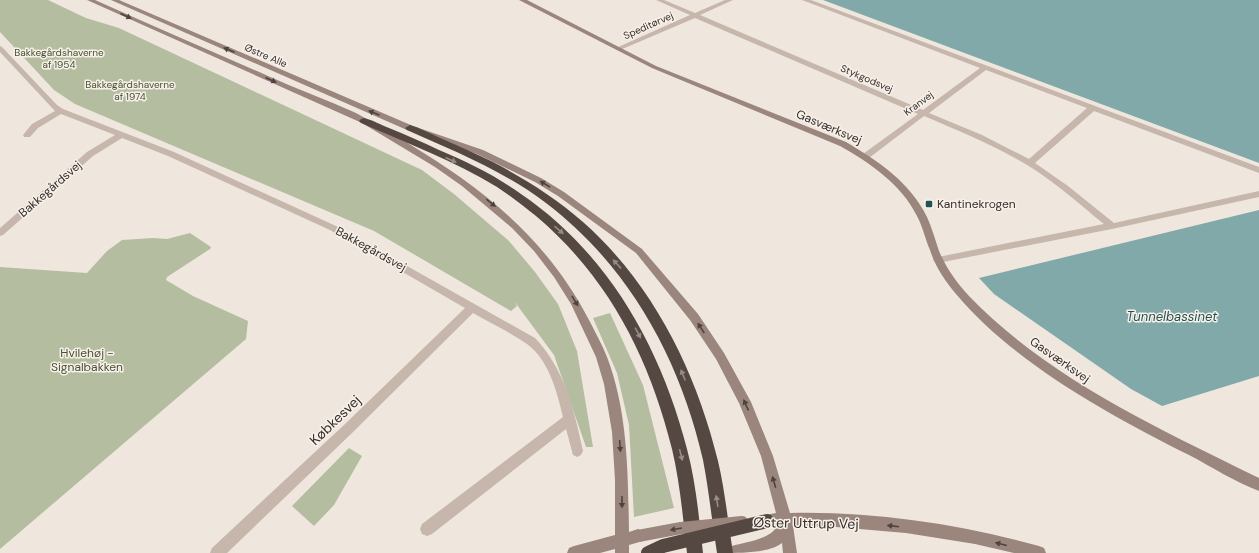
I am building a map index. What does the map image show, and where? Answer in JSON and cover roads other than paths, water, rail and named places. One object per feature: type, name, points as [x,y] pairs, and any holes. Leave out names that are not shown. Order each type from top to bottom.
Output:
[{"type":"highway","points":[[364,121],[472,170],[518,196],[564,234],[586,257],[607,283],[626,312],[643,344],[659,380],[673,421],[684,467],[692,519],[695,553]]},
{"type":"highway","points":[[410,128],[496,167],[550,201],[576,222],[623,271],[663,333],[683,374],[710,460],[724,553]]},
{"type":"highway","points":[[648,553],[663,546],[768,521]]},
{"type":"street","name":"Østre Alle","points":[[90,0],[364,121],[437,164],[498,209],[542,253],[581,312],[603,359],[619,426],[622,546]]},
{"type":"street","name":"Østre Alle","points":[[114,0],[410,128],[480,152],[538,180],[577,205],[639,251],[694,317],[729,373],[745,402],[767,456],[785,520],[790,553]]},
{"type":"street","points":[[117,0],[128,6]]},
{"type":"street","name":"Gasværksvej","points":[[522,0],[654,67],[843,144],[866,156],[886,172],[915,204],[922,216],[938,260],[949,280],[969,302],[1012,341],[1048,368],[1092,397],[1138,423],[1259,485]]},
{"type":"street","points":[[659,0],[695,15]]},
{"type":"street","name":"Speditørvej","points":[[618,49],[730,0]]},
{"type":"street","points":[[805,0],[1259,170]]},
{"type":"street","name":"Stykgodsvej","points":[[695,15],[979,137],[1030,163],[1065,188],[1112,226]]},
{"type":"street","name":"Bakkegårdsvej","points":[[2,54],[54,107],[60,111],[171,154],[333,228],[531,341],[542,351],[554,369],[570,419],[578,451]]},
{"type":"street","name":"Kranvej","points":[[866,156],[984,68]]},
{"type":"street","points":[[1030,163],[1092,108]]},
{"type":"street","points":[[26,136],[35,126],[60,111]]},
{"type":"street","name":"Bakkegårdsvej","points":[[0,233],[90,154],[122,134]]},
{"type":"street","points":[[938,260],[1112,226],[1259,194]]},
{"type":"street","name":"Købkesvej","points":[[217,553],[348,429],[472,307]]},
{"type":"street","points":[[427,529],[570,419]]},
{"type":"street","points":[[731,553],[774,541],[781,533],[785,520]]},
{"type":"street","name":"Øster Uttrup Vej","points":[[574,553],[622,546],[638,536],[723,523],[785,520],[870,524],[932,530],[984,539],[1039,553]]},
{"type":"water","points":[[823,0],[1259,0],[1259,163]]},
{"type":"water","name":"Tunnelbassinet","points":[[1259,210],[1259,376],[1162,406],[1131,389],[994,294],[979,278]]},
{"type":"place","name":"Kantinekrogen","points":[[929,204]]},
{"type":"park label","name":"Bakkegårdshaverne af 1954","points":[[59,58]]},
{"type":"park label","name":"Bakkegårdshaverne af 1974","points":[[130,90]]},
{"type":"park label","name":"Hvilehøj - Signalbakken","points":[[87,360]]}]
